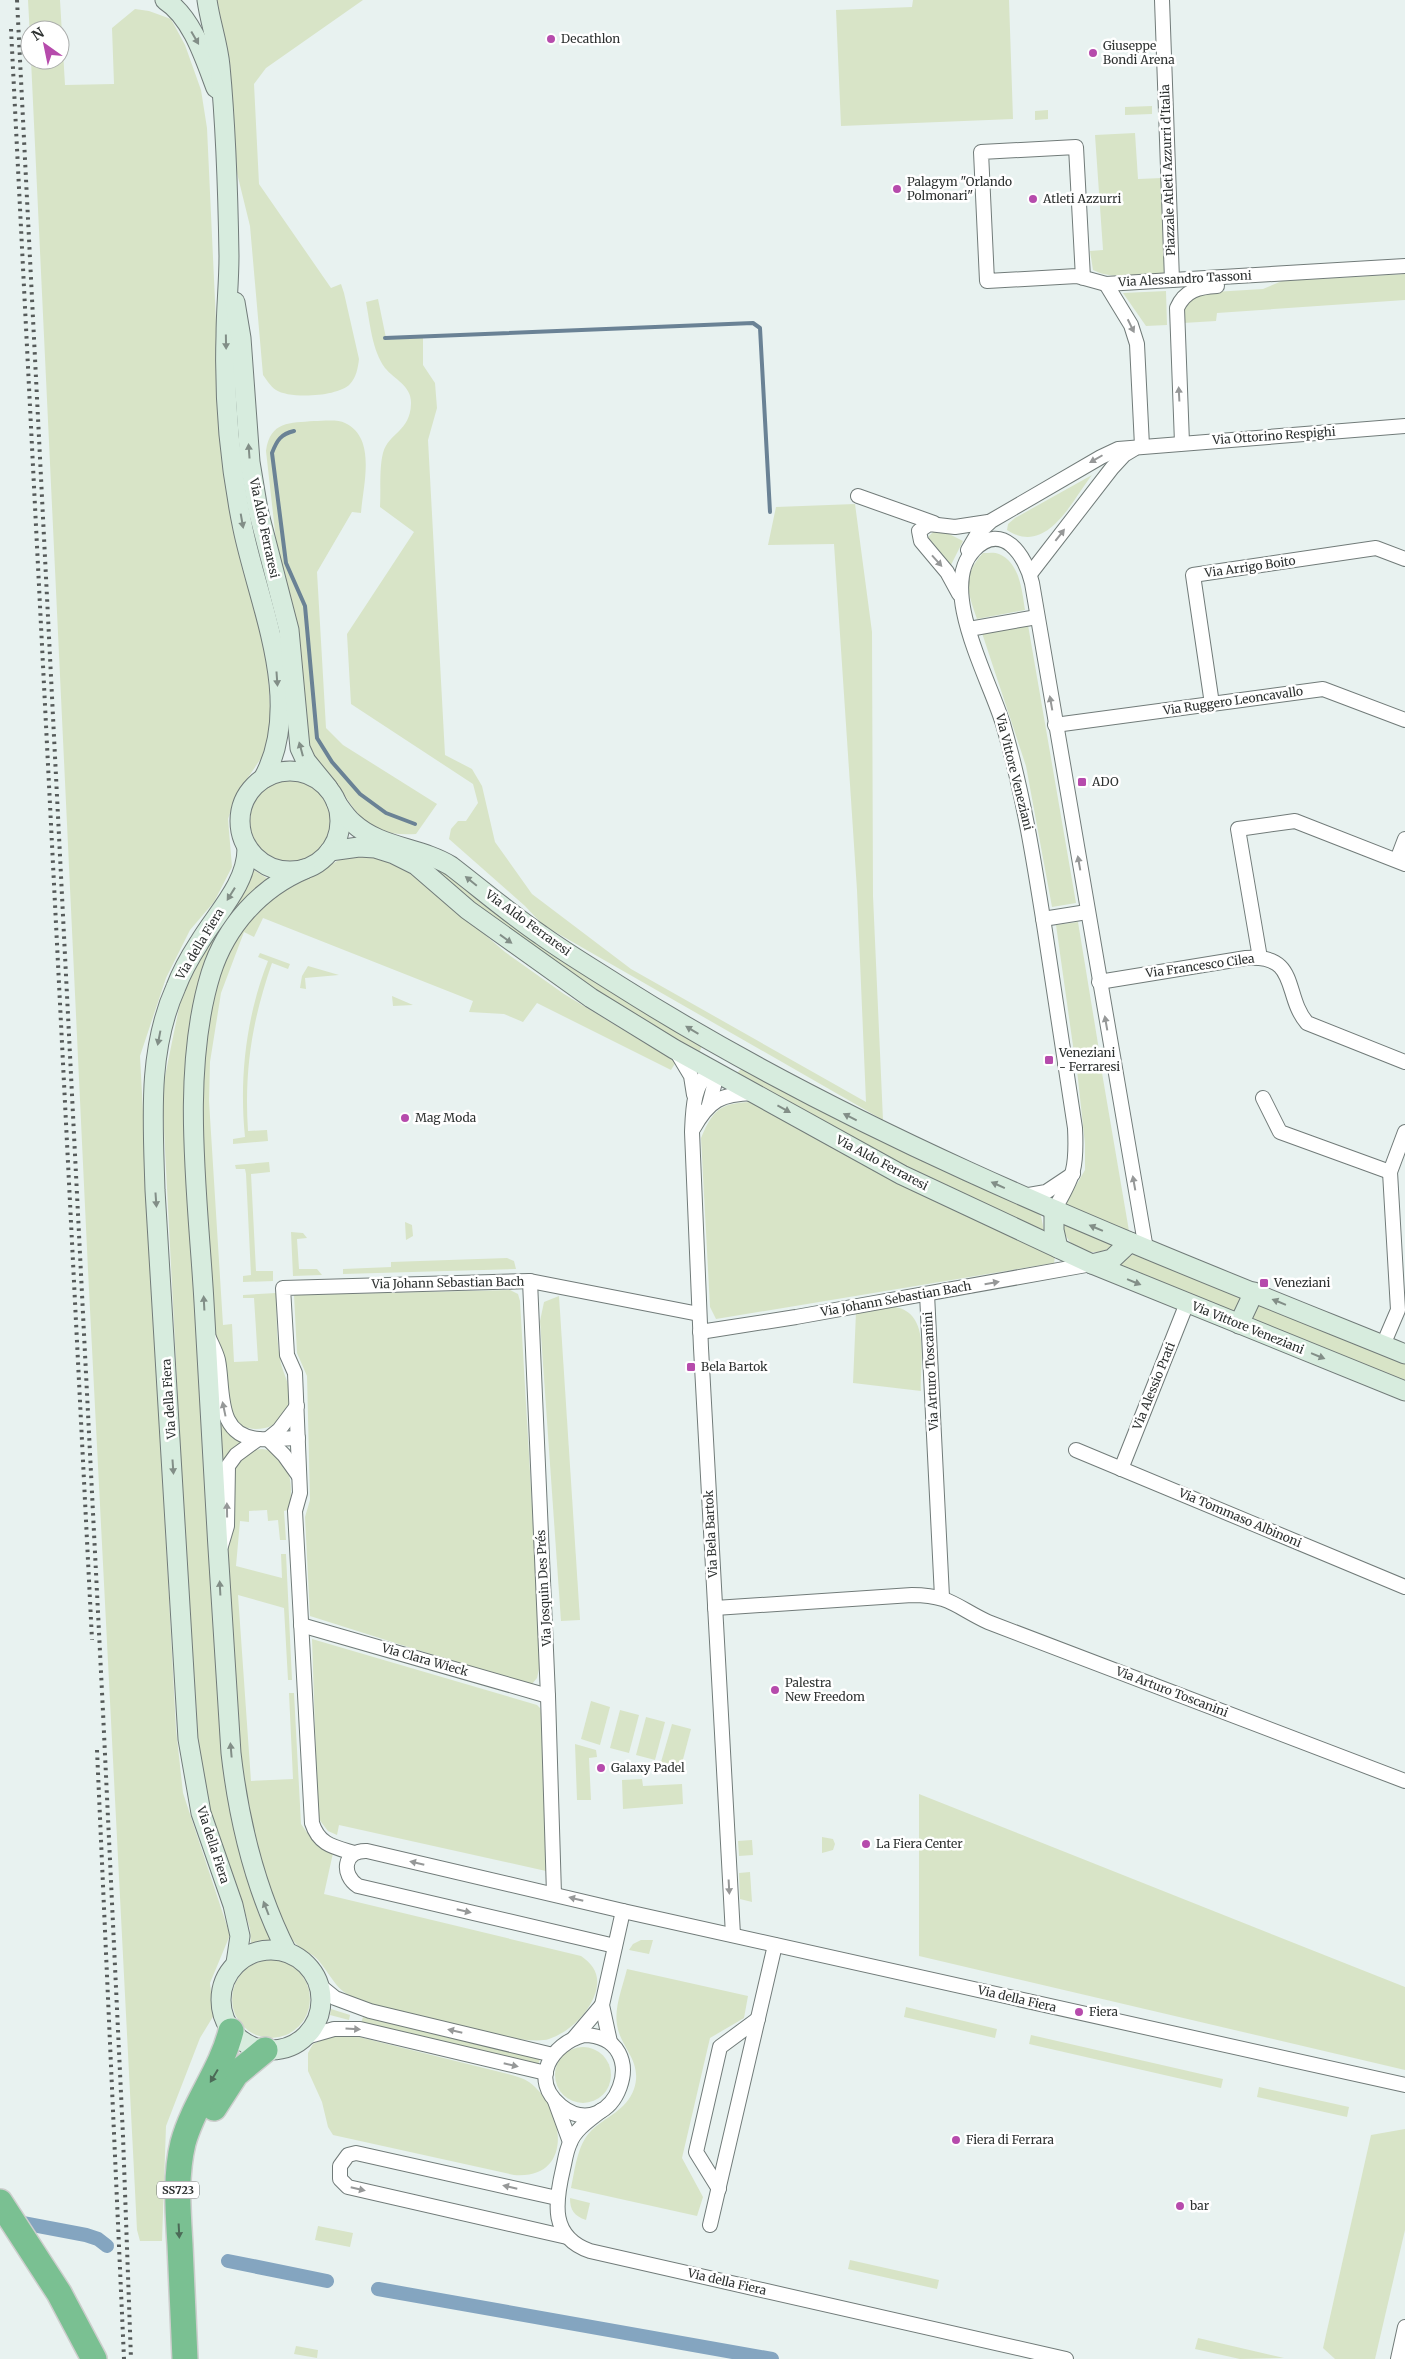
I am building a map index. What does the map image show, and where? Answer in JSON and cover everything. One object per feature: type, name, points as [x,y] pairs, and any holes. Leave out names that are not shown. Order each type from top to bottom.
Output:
[{"type":"highway","name":"SS723","points":[[185,2359],[178,2203],[179,2164],[188,2127],[198,2103],[223,2059],[231,2031]]},
{"type":"highway","name":"SS723","points":[[202,2359],[194,2203],[197,2157],[207,2122],[226,2086],[236,2074],[265,2050]]},
{"type":"highway","points":[[0,2202],[59,2293],[94,2359]]},
{"type":"main road","name":"Via Aldo Ferraresi","points":[[165,0],[182,16],[199,45],[224,110]]},
{"type":"main road","name":"Via Aldo Ferraresi","points":[[207,0],[220,64],[224,110],[229,258],[226,337],[232,464],[243,530],[271,633],[278,687],[278,740],[272,760],[263,779],[246,796],[240,811],[239,826],[247,849],[256,859],[276,870],[294,872],[305,869],[325,858],[330,851],[359,847],[375,848],[394,854],[416,865],[468,910],[552,972],[674,1049],[902,1175],[1058,1248]]},
{"type":"main road","name":"Via Aldo Ferraresi","points":[[229,258],[241,338],[250,462],[260,519],[289,630],[300,748],[306,761],[353,823],[365,832],[385,842],[436,857],[451,866],[544,937],[722,1048],[874,1129],[1056,1211]]},
{"type":"main road","name":"Via Aldo Ferraresi","points":[[263,779],[284,771],[298,771],[309,774],[332,795]]},
{"type":"main road","points":[[330,851],[339,833],[340,820],[332,795]]},
{"type":"main road","name":"Via della Fiera","points":[[236,1964],[240,1936],[233,1905],[201,1813],[188,1739],[155,1190],[153,1111],[157,1053],[169,1004],[189,959],[238,883],[246,864],[247,849]]},
{"type":"main road","name":"Via della Fiera","points":[[288,1952],[271,1920],[258,1885],[239,1806],[231,1753],[218,1558],[193,1106],[194,1067],[203,1003],[217,957],[235,923],[275,885],[305,869]]},
{"type":"main road","points":[[711,1069],[722,1048]]},
{"type":"main road","points":[[1058,1248],[1054,1230],[1056,1211],[1405,1354]]},
{"type":"main road","name":"Via Vittore Veneziani","points":[[1092,1264],[1112,1258],[1138,1245]]},
{"type":"main road","name":"Via Vittore Veneziani","points":[[1058,1248],[1092,1264],[1405,1391]]},
{"type":"main road","points":[[1239,1324],[1254,1292]]},
{"type":"main road","name":"Via della Fiera","points":[[231,2031],[222,2011],[221,1989],[226,1975],[247,1955],[260,1950],[274,1949],[288,1952],[302,1959],[320,1985]]},
{"type":"main road","points":[[231,2031],[240,2040],[265,2050],[288,2047],[306,2037],[314,2026],[320,2013],[322,1999],[320,1985]]},
{"type":"street","name":"Piazzale Atleti Azzurri d'Italia","points":[[1162,0],[1172,280]]},
{"type":"street","points":[[1084,278],[1076,147],[980,152],[987,281],[1084,278],[1106,284]]},
{"type":"street","name":"Via Alessandro Tassoni","points":[[1142,446],[1137,344],[1131,325],[1106,284],[1405,266]]},
{"type":"street","name":"Via Alessandro Tassoni","points":[[1182,443],[1176,315],[1179,303],[1188,293],[1198,288],[1258,283],[1283,273]]},
{"type":"street","name":"Via Ottorino Respighi","points":[[964,567],[972,542],[991,521],[1110,452],[1142,446],[1405,426]]},
{"type":"street","name":"Via Ottorino Respighi","points":[[1030,574],[1118,460],[1129,451],[1142,446]]},
{"type":"street","name":"Via Ottorino Respighi","points":[[858,496],[934,523],[955,527],[991,521]]},
{"type":"street","points":[[934,523],[923,526],[919,536],[946,572],[960,596]]},
{"type":"street","name":"Via Vittore Veneziani","points":[[1056,1211],[1074,1174],[1076,1161],[1075,1128],[1043,919],[1028,823],[1003,723],[969,629],[960,596],[959,586],[964,567],[977,547],[988,540],[1001,539],[1007,542],[1019,553],[1030,574],[1141,1220],[1138,1245]]},
{"type":"street","name":"Via Arrigo Boito","points":[[1212,704],[1193,575],[1376,548],[1405,560]]},
{"type":"street","points":[[969,629],[1037,618]]},
{"type":"street","name":"Via Ruggero Leoncavallo","points":[[1055,725],[1322,688],[1405,720]]},
{"type":"street","points":[[1260,958],[1238,829],[1295,821],[1401,862],[1405,839]]},
{"type":"street","points":[[1043,919],[1087,912]]},
{"type":"street","name":"Via Francesco Cilea","points":[[1099,982],[1246,958],[1260,958],[1276,962],[1283,968],[1307,1023],[1405,1062]]},
{"type":"street","name":"Via Bela Bartok","points":[[674,1049],[691,1076],[694,1097],[692,1132],[699,1314],[733,1935]]},
{"type":"street","points":[[1065,1064],[1112,1058]]},
{"type":"street","points":[[692,1132],[709,1104],[715,1082],[711,1069]]},
{"type":"street","name":"Via Bela Bartok","points":[[694,1097],[701,1079],[711,1069]]},
{"type":"street","points":[[709,1104],[735,1094],[755,1093]]},
{"type":"street","points":[[1263,1098],[1280,1132],[1390,1172]]},
{"type":"street","points":[[1382,1344],[1398,1310],[1390,1172],[1405,1132]]},
{"type":"street","points":[[1023,1196],[1046,1192],[1074,1174]]},
{"type":"street","name":"Via Johann Sebastian Bach","points":[[700,1332],[1092,1264]]},
{"type":"street","name":"Via Johann Sebastian Bach","points":[[283,1288],[530,1281],[699,1314]]},
{"type":"street","name":"Via Josquin Des Prés","points":[[530,1281],[548,1696],[554,1894]]},
{"type":"street","name":"Via della Fiera","points":[[283,1288],[287,1355],[295,1373],[297,1406],[300,1493],[295,1511],[312,1823],[314,1832],[322,1842],[354,1853],[359,1850],[367,1851],[623,1911],[1405,2085]]},
{"type":"street","name":"Via Arturo Toscanini","points":[[927,1294],[942,1597]]},
{"type":"street","name":"Via Alessio Prati","points":[[1121,1468],[1187,1303]]},
{"type":"street","name":"Via della Fiera","points":[[205,1328],[217,1358],[226,1418],[240,1432],[263,1439],[284,1454],[300,1477]]},
{"type":"street","name":"Via della Fiera","points":[[218,1558],[227,1526],[228,1466],[236,1455],[279,1430],[297,1406]]},
{"type":"street","points":[[263,1439],[298,1438]]},
{"type":"street","name":"Via Tommaso Albinoni","points":[[1076,1450],[1405,1587]]},
{"type":"street","name":"Via Arturo Toscanini","points":[[715,1608],[912,1595],[942,1597],[988,1622],[1405,1781]]},
{"type":"street","name":"Via Clara Wieck","points":[[301,1625],[548,1696]]},
{"type":"street","points":[[354,1853],[346,1864],[346,1872],[350,1881],[358,1886],[615,1946]]},
{"type":"street","points":[[567,2238],[559,2220],[557,2198],[570,2142],[584,2125],[614,2100],[622,2086],[620,2060],[610,2042],[602,2005],[623,1911]]},
{"type":"street","points":[[710,2225],[775,1945]]},
{"type":"street","name":"Via della Fiera","points":[[320,1985],[335,1998],[370,2011],[553,2055]]},
{"type":"street","points":[[574,2038],[602,2005]]},
{"type":"street","points":[[719,2189],[696,2152],[720,2047],[758,2019]]},
{"type":"street","points":[[306,2037],[334,2029],[360,2029],[546,2073]]},
{"type":"street","points":[[570,2142],[555,2100],[546,2082],[546,2073],[553,2055],[564,2042],[574,2038],[593,2035],[610,2042]]},
{"type":"street","points":[[555,2100],[574,2113],[594,2113],[602,2110]]},
{"type":"street","name":"Via della Fiera","points":[[557,2198],[356,2153],[348,2155],[340,2166],[340,2179],[348,2187],[567,2238],[578,2246],[590,2251],[1066,2359]]},
{"type":"street","points":[[1398,2359],[1405,2327]]},
{"type":"green space","points":[[28,0],[60,0],[61,20],[29,20]]},
{"type":"green space","points":[[217,0],[363,0],[266,68],[254,84],[259,184],[331,288],[341,284],[344,293],[359,359],[352,382],[335,392],[313,395],[282,393],[270,385],[263,375],[250,226],[237,173],[230,62]]},
{"type":"green space","points":[[913,0],[1009,0],[1013,119],[841,126],[836,10],[912,7]]},
{"type":"green space","points":[[135,9],[149,11],[171,19],[185,45],[201,90],[207,128],[222,452],[243,570],[267,655],[271,725],[266,751],[236,795],[228,819],[232,867],[214,902],[190,930],[166,978],[140,1056],[176,1729],[183,1793],[230,1935],[210,1983],[214,2015],[200,2038],[166,2126],[162,2241],[140,2241],[137,2230],[88,1270],[31,70],[64,70],[65,85],[114,84],[112,28]]},
{"type":"green space","points":[[1152,106],[1152,114],[1125,115],[1125,107]]},
{"type":"green space","points":[[1048,110],[1048,119],[1035,120],[1035,111]]},
{"type":"green space","points":[[1135,133],[1138,179],[1162,178],[1167,273],[1129,276],[1110,275],[1093,270],[1090,251],[1103,250],[1095,135]]},
{"type":"green space","points":[[1405,274],[1405,300],[1217,313],[1216,321],[1183,323],[1183,310],[1197,293],[1263,289],[1282,281]]},
{"type":"green space","points":[[1166,291],[1167,325],[1146,326],[1123,293]]},
{"type":"green space","points":[[378,299],[386,338],[423,337],[423,365],[435,383],[437,408],[428,440],[445,755],[472,769],[482,786],[495,842],[532,894],[631,969],[866,1102],[857,890],[834,544],[768,545],[776,507],[855,504],[872,632],[873,896],[883,1120],[543,925],[525,906],[449,839],[451,829],[458,821],[466,821],[478,803],[473,784],[351,704],[347,634],[414,532],[380,507],[383,453],[390,440],[407,421],[410,413],[411,398],[406,388],[385,368],[374,345],[366,302]]},
{"type":"green space","points":[[314,421],[342,422],[355,430],[361,439],[365,451],[366,463],[361,513],[352,512],[317,572],[326,728],[343,745],[437,804],[416,834],[385,832],[365,821],[357,813],[331,776],[313,760],[305,734],[278,558],[266,451],[268,441],[277,429],[289,423]]},
{"type":"green space","points":[[1092,475],[1057,522],[1046,531],[1034,536],[1021,536],[1007,530],[1008,524],[1015,518]]},
{"type":"green space","points":[[937,528],[963,541],[951,565],[928,537]]},
{"type":"green space","points":[[983,553],[999,554],[1012,564],[1019,578],[1025,610],[977,619],[968,584],[972,569]]},
{"type":"green space","points":[[1028,625],[1076,903],[1052,907],[1026,766],[982,633]]},
{"type":"green space","points":[[282,781],[298,781],[319,792],[330,813],[330,829],[319,850],[298,861],[282,861],[268,855],[256,843],[250,829],[250,813],[256,799],[268,787]]},
{"type":"green space","points":[[377,854],[409,869],[505,952],[564,994],[676,1062],[671,1070],[537,1003],[523,1022],[504,1014],[469,1012],[473,1001],[263,918],[254,937],[244,932],[221,993],[210,1062],[209,1101],[223,1325],[232,1324],[234,1362],[258,1361],[254,1298],[243,1298],[243,1295],[276,1293],[279,1350],[281,1364],[290,1393],[288,1406],[279,1420],[265,1428],[250,1428],[239,1424],[227,1404],[220,1352],[213,1327],[200,1099],[209,1008],[232,942],[248,921],[270,899],[304,877],[317,873],[347,855]]},
{"type":"green space","points":[[435,863],[703,1043],[698,1056],[517,940],[433,869]]},
{"type":"green space","points":[[252,869],[270,880],[201,978],[188,1035],[184,1104],[249,1883],[259,1915],[272,1940],[251,1944],[250,1929],[244,1909],[233,1886],[212,1824],[200,1769],[182,1479],[162,1091],[182,993],[201,952]]},
{"type":"green space","points":[[1078,922],[1099,1050],[1074,1053],[1056,925]]},
{"type":"green space","points":[[260,953],[290,964],[288,969],[272,963],[259,1005],[251,1046],[247,1087],[248,1131],[267,1130],[268,1141],[233,1144],[233,1139],[245,1137],[243,1092],[246,1048],[254,1004],[268,961],[258,957]]},
{"type":"green space","points":[[308,966],[339,975],[305,978],[306,989],[300,988],[302,976]]},
{"type":"green space","points":[[392,996],[413,1005],[393,1006]]},
{"type":"green space","points":[[745,1065],[888,1144],[1034,1211],[1041,1216],[1045,1236],[940,1187],[734,1076]]},
{"type":"green space","points":[[1101,1067],[1129,1231],[1064,1206],[1085,1170],[1085,1144],[1077,1070]]},
{"type":"green space","points":[[750,1102],[1047,1252],[1055,1257],[1054,1263],[716,1319],[710,1307],[701,1138],[709,1121],[718,1110],[731,1104]]},
{"type":"green space","points":[[269,1162],[270,1172],[251,1174],[256,1271],[273,1271],[273,1281],[243,1282],[243,1276],[251,1275],[246,1174],[245,1169],[236,1169],[235,1165]]},
{"type":"green space","points":[[405,1222],[412,1225],[413,1236],[406,1240]]},
{"type":"green space","points":[[1061,1223],[1116,1246],[1097,1252],[1081,1250],[1069,1240],[1064,1233]]},
{"type":"green space","points":[[291,1232],[303,1233],[307,1238],[297,1239],[299,1269],[317,1269],[322,1275],[293,1276]]},
{"type":"green space","points":[[1136,1253],[1242,1297],[1234,1316],[1113,1266]]},
{"type":"green space","points":[[507,1258],[514,1261],[516,1269],[343,1274],[343,1269],[391,1267],[391,1262]]},
{"type":"green space","points":[[510,1290],[518,1294],[520,1301],[541,1660],[537,1678],[532,1684],[522,1683],[310,1616],[305,1517],[310,1500],[307,1376],[297,1353],[294,1295]]},
{"type":"green space","points":[[559,1296],[580,1620],[561,1621],[540,1321],[544,1302]]},
{"type":"green space","points":[[1258,1303],[1405,1362],[1405,1387],[1250,1323]]},
{"type":"green space","points":[[895,1307],[906,1311],[914,1319],[919,1329],[922,1354],[921,1391],[853,1383],[856,1312]]},
{"type":"green space","points":[[218,1418],[227,1428],[251,1440],[222,1466]]},
{"type":"green space","points":[[262,1449],[272,1452],[279,1457],[285,1464],[288,1473],[291,1492],[288,1510],[284,1511],[286,1540],[280,1540],[278,1520],[268,1521],[267,1510],[249,1511],[249,1522],[240,1521],[236,1566],[282,1578],[281,1554],[286,1554],[292,1680],[288,1680],[284,1608],[238,1595],[251,1781],[293,1779],[289,1693],[294,1693],[301,1824],[316,1845],[333,1853],[324,1894],[581,1956],[595,1971],[597,1980],[596,1991],[584,2014],[572,2026],[557,2036],[549,2039],[535,2040],[489,2034],[369,2004],[350,1996],[339,1988],[316,1958],[295,1943],[289,1936],[270,1892],[247,1796],[237,1716],[226,1555],[230,1541],[233,1465],[253,1450]]},
{"type":"green space","points":[[312,1639],[537,1705],[540,1708],[542,1718],[546,1871],[339,1825],[337,1835],[328,1831],[318,1818]]},
{"type":"green space","points":[[591,1701],[610,1707],[600,1745],[581,1739]]},
{"type":"green space","points":[[620,1710],[639,1715],[629,1753],[610,1748]]},
{"type":"green space","points":[[646,1717],[665,1722],[655,1760],[636,1755]]},
{"type":"green space","points":[[672,1724],[691,1729],[681,1767],[661,1762]]},
{"type":"green space","points":[[575,1744],[596,1750],[597,1757],[589,1758],[591,1800],[577,1800]]},
{"type":"green space","points":[[642,1779],[643,1786],[682,1784],[683,1804],[623,1809],[622,1780]]},
{"type":"green space","points":[[919,1794],[1405,1987],[1405,2070],[919,1956]]},
{"type":"green space","points":[[822,1837],[833,1839],[835,1844],[833,1850],[822,1853]]},
{"type":"green space","points":[[752,1840],[753,1855],[739,1856],[738,1841]]},
{"type":"green space","points":[[750,1872],[752,1902],[740,1899],[739,1873]]},
{"type":"green space","points":[[641,1940],[653,1940],[649,1954],[629,1950],[633,1944]]},
{"type":"green space","points":[[271,1960],[286,1963],[298,1972],[307,1984],[310,1999],[307,2014],[298,2026],[286,2035],[271,2038],[256,2035],[244,2026],[235,2014],[232,1999],[235,1984],[244,1972],[256,1963]]},
{"type":"green space","points":[[627,1969],[748,1996],[744,2018],[710,2038],[682,2158],[703,2197],[697,2216],[571,2188],[577,2158],[586,2137],[626,2103],[634,2089],[636,2071],[634,2063],[619,2033],[616,2018]]},
{"type":"green space","points":[[906,2007],[997,2029],[995,2038],[904,2017]]},
{"type":"green space","points":[[331,2009],[350,2015],[349,2020],[330,2015]]},
{"type":"green space","points":[[363,2017],[540,2059],[538,2065],[361,2023]]},
{"type":"green space","points":[[333,2035],[351,2035],[508,2074],[529,2082],[541,2094],[550,2108],[556,2124],[558,2140],[555,2155],[547,2166],[534,2174],[514,2175],[333,2135],[328,2127],[322,2102],[308,2071],[308,2053],[313,2044]]},
{"type":"green space","points":[[1031,2035],[1223,2079],[1221,2088],[1029,2044]]},
{"type":"green space","points":[[577,2047],[589,2047],[599,2051],[607,2059],[611,2075],[607,2091],[599,2099],[589,2103],[577,2103],[567,2099],[559,2091],[555,2081],[555,2069],[559,2059],[567,2051]]},
{"type":"green space","points":[[1259,2087],[1349,2107],[1347,2117],[1257,2097]]},
{"type":"green space","points":[[1405,2129],[1405,2230],[1375,2359],[1335,2359],[1323,2348],[1371,2135]]},
{"type":"green space","points":[[570,2198],[590,2203],[586,2220],[578,2217],[574,2212]]},
{"type":"green space","points":[[318,2226],[353,2233],[350,2247],[315,2240]]},
{"type":"green space","points":[[850,2260],[939,2280],[937,2289],[848,2269]]},
{"type":"green space","points":[[1198,2338],[1284,2358],[1240,2359],[1195,2349]]},
{"type":"green space","points":[[296,2346],[318,2350],[317,2358],[294,2354]]},
{"type":"waterway","points":[[385,338],[753,323],[760,328],[770,512]]},
{"type":"waterway","points":[[294,431],[280,438],[272,453],[286,563],[305,606],[317,738],[332,762],[360,794],[386,813],[415,824]]},
{"type":"waterway","points":[[12,2221],[86,2235],[98,2239],[107,2246]]},
{"type":"waterway","points":[[228,2261],[327,2281]]},
{"type":"waterway","points":[[378,2289],[772,2359]]},
{"type":"railway","points":[[17,0],[103,1712],[123,2136],[131,2359]]},
{"type":"railway","points":[[11,29],[92,1640]]},
{"type":"railway","points":[[97,1750],[124,2359]]},
{"type":"place","name":"Decathlon","points":[[551,39]]},
{"type":"place","name":"Giuseppe Bondi Arena","points":[[1093,53]]},
{"type":"place","name":"Palagym \"Orlando Polmonari\"","points":[[897,189]]},
{"type":"place","name":"Atleti Azzurri","points":[[1033,199]]},
{"type":"place","name":"ADO","points":[[1082,782]]},
{"type":"place","name":"Veneziani - Ferraresi","points":[[1049,1060]]},
{"type":"place","name":"Mag Moda","points":[[405,1118]]},
{"type":"place","name":"Veneziani","points":[[1264,1283]]},
{"type":"place","name":"Bela Bartok","points":[[691,1367]]},
{"type":"place","name":"Palestra New Freedom","points":[[775,1690]]},
{"type":"place","name":"Galaxy Padel","points":[[601,1768]]},
{"type":"place","name":"La Fiera Center","points":[[866,1844]]},
{"type":"place","name":"Fiera","points":[[1079,2012]]},
{"type":"place","name":"Fiera di Ferrara","points":[[956,2140]]},
{"type":"place","name":"bar","points":[[1180,2206]]}]
